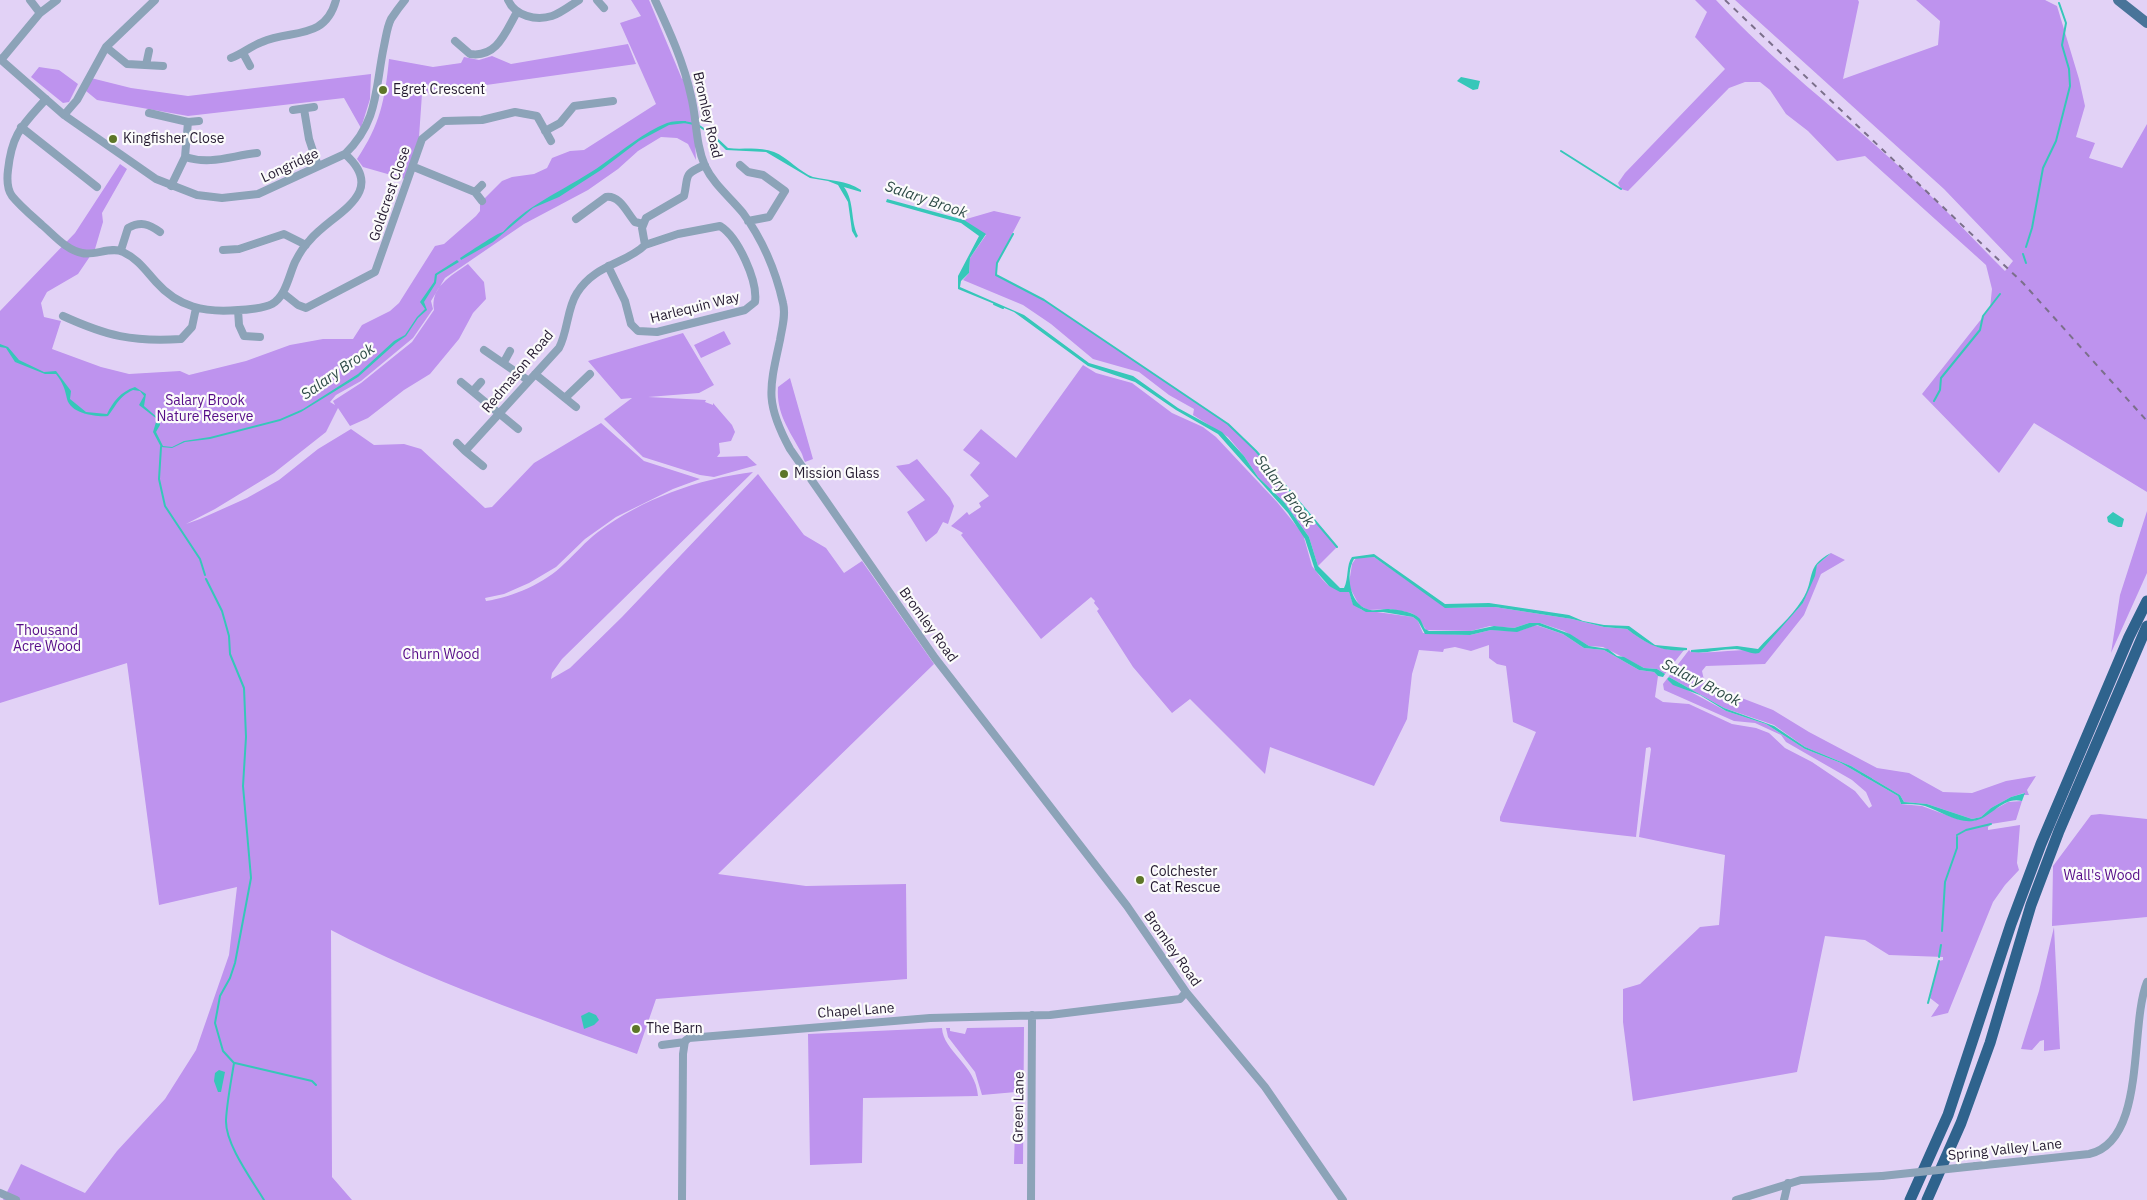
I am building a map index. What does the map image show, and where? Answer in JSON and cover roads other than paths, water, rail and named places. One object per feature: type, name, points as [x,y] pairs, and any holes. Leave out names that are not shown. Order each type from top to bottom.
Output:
[{"type":"highway","points":[[1910,1200],[1951,1106],[2011,924],[2041,844],[2125,646],[2147,601]]},
{"type":"highway","points":[[1927,1200],[1961,1124],[1990,1043],[2031,905],[2059,831],[2147,626]]},
{"type":"main road","points":[[2118,0],[2147,23]]},
{"type":"street","points":[[30,0],[40,13]]},
{"type":"street","points":[[1,60],[40,13],[57,0]]},
{"type":"street","points":[[64,115],[77,100],[106,47],[154,0]]},
{"type":"street","points":[[231,58],[269,39],[311,30],[328,17],[336,0]]},
{"type":"street","name":"Longridge","points":[[1,60],[64,115],[156,179],[197,195],[222,198],[258,194],[345,154],[356,143],[371,117],[376,101],[385,39],[391,20],[405,0]]},
{"type":"street","points":[[508,0],[518,12],[534,18],[552,16],[579,0]]},
{"type":"street","points":[[597,0],[604,8]]},
{"type":"street","name":"Bromley Road","points":[[655,0],[686,76],[693,102],[698,143],[705,165],[720,188],[748,221],[764,248],[783,304],[784,320],[771,380],[770,397],[774,416],[790,449],[935,658],[1127,906],[1186,992],[1265,1087],[1343,1200]]},
{"type":"street","points":[[455,41],[470,54],[484,55],[493,51],[518,12]]},
{"type":"street","points":[[106,47],[127,64],[163,66]]},
{"type":"street","points":[[146,65],[149,51]]},
{"type":"street","points":[[242,53],[250,66]]},
{"type":"street","points":[[46,99],[21,127],[14,138],[10,152],[7,179],[11,194],[64,245],[82,253],[121,250],[143,265],[155,282],[178,302],[196,308],[238,310],[272,304],[282,293],[295,262],[306,245],[351,205],[361,187],[362,177],[355,162],[345,154]]},
{"type":"street","points":[[546,131],[560,123],[574,106],[613,101]]},
{"type":"street","points":[[293,110],[314,108]]},
{"type":"street","points":[[304,109],[309,139],[318,166]]},
{"type":"street","name":"Goldcrest Close","points":[[282,293],[298,305],[306,308],[375,272],[414,167],[422,139],[444,121],[482,120],[515,112],[538,116],[551,141]]},
{"type":"street","points":[[149,113],[188,122],[199,121]]},
{"type":"street","points":[[171,186],[184,157],[188,122]]},
{"type":"street","points":[[21,127],[97,187]]},
{"type":"street","points":[[0,151],[10,152]]},
{"type":"street","points":[[184,157],[200,162],[209,162],[257,153]]},
{"type":"street","points":[[646,245],[643,224],[650,214],[684,196],[685,177],[693,170],[705,165]]},
{"type":"street","points":[[740,166],[748,172],[763,175],[785,191],[769,217],[748,221]]},
{"type":"street","points":[[414,167],[475,192],[482,201]]},
{"type":"street","points":[[475,192],[482,185]]},
{"type":"street","points":[[576,219],[606,197],[611,196],[618,200],[635,222],[643,224]]},
{"type":"street","points":[[121,250],[128,228],[134,225],[144,223],[160,232]]},
{"type":"street","name":"Harlequin Way","points":[[608,266],[625,301],[631,324],[638,331],[656,332],[745,310],[755,302],[752,277],[730,233],[720,226],[678,234],[646,245]]},
{"type":"street","points":[[224,250],[239,249],[284,234],[306,245]]},
{"type":"street","name":"Redmason Road","points":[[465,451],[559,348],[566,335],[577,293],[597,272],[646,245]]},
{"type":"street","points":[[63,316],[104,334],[154,341],[181,339],[192,327],[196,308]]},
{"type":"street","points":[[238,310],[239,325],[244,336],[260,337]]},
{"type":"street","points":[[484,350],[530,381]]},
{"type":"street","points":[[504,362],[510,351]]},
{"type":"street","points":[[536,374],[576,407]]},
{"type":"street","points":[[566,398],[590,374]]},
{"type":"street","points":[[461,382],[518,429]]},
{"type":"street","points":[[473,391],[481,382]]},
{"type":"street","points":[[457,443],[483,466]]},
{"type":"street","name":"Spring Valley Lane","points":[[1736,1200],[1788,1183],[1811,1179],[1882,1176],[2094,1153],[2114,1139],[2126,1120],[2132,1099],[2139,1018],[2147,982]]},
{"type":"street","name":"Chapel Lane","points":[[662,1044],[685,1042],[689,1038],[696,1036],[748,1031],[930,1018],[1032,1015],[1105,1009],[1180,999],[1186,992]]},
{"type":"street","name":"Green Lane","points":[[1031,1200],[1032,1015]]},
{"type":"street","points":[[682,1200],[685,1042]]},
{"type":"street","points":[[1784,1200],[1788,1183]]},
{"type":"street","points":[[0,1193],[16,1200]]},
{"type":"waterway","points":[[2026,247],[2032,228],[2043,168],[2056,141],[2070,86],[2069,69],[2062,45],[2066,23],[2059,3]]},
{"type":"waterway","name":"Salary Brook","points":[[684,122],[694,124]]},
{"type":"waterway","name":"Salary Brook","points":[[698,125],[712,135]]},
{"type":"waterway","points":[[1561,151],[1621,189]]},
{"type":"waterway","points":[[1013,234],[997,263],[996,275],[1044,300],[1228,424],[1256,451],[1337,547]]},
{"type":"waterway","points":[[2023,254],[2026,263]]},
{"type":"waterway","points":[[1934,401],[1940,390],[1941,378],[1980,330],[1983,316],[2000,294]]},
{"type":"waterway","name":"Salary Brook","points":[[994,304],[1003,308]]},
{"type":"waterway","points":[[161,447],[159,479],[165,506],[200,559],[205,575]]},
{"type":"waterway","points":[[206,579],[222,611],[229,636],[230,654],[244,688],[246,737],[243,786],[251,878],[235,963],[230,978],[220,996],[215,1023],[223,1051],[234,1063],[227,1106],[227,1130],[234,1151],[264,1200]]},
{"type":"waterway","name":"Salary Brook","points":[[1862,774],[1871,779]]},
{"type":"waterway","points":[[1957,835],[1966,830],[1991,824]]},
{"type":"waterway","points":[[1942,931],[1945,882],[1957,848],[1957,837]]},
{"type":"waterway","points":[[1939,957],[1941,945]]},
{"type":"waterway","points":[[1928,1003],[1939,961]]},
{"type":"waterway","points":[[235,1063],[312,1081],[316,1085]]},
{"type":"railway","points":[[1725,0],[2023,283],[2147,421]]},
{"type":"place","name":"Egret Crescent","points":[[383,90]]},
{"type":"place","name":"Kingfisher Close","points":[[113,139]]},
{"type":"place","name":"Mission Glass","points":[[784,474]]},
{"type":"place","name":"Colchester Cat Rescue","points":[[1140,880]]},
{"type":"place","name":"The Barn","points":[[636,1029]]},
{"type":"park label","name":"Salary Brook Nature Reserve","points":[[205,410]]},
{"type":"park label","name":"Thousand Acre Wood","points":[[47,640]]},
{"type":"park label","name":"Churn Wood","points":[[441,655]]},
{"type":"park label","name":"Wall's Wood","points":[[2102,876]]}]
